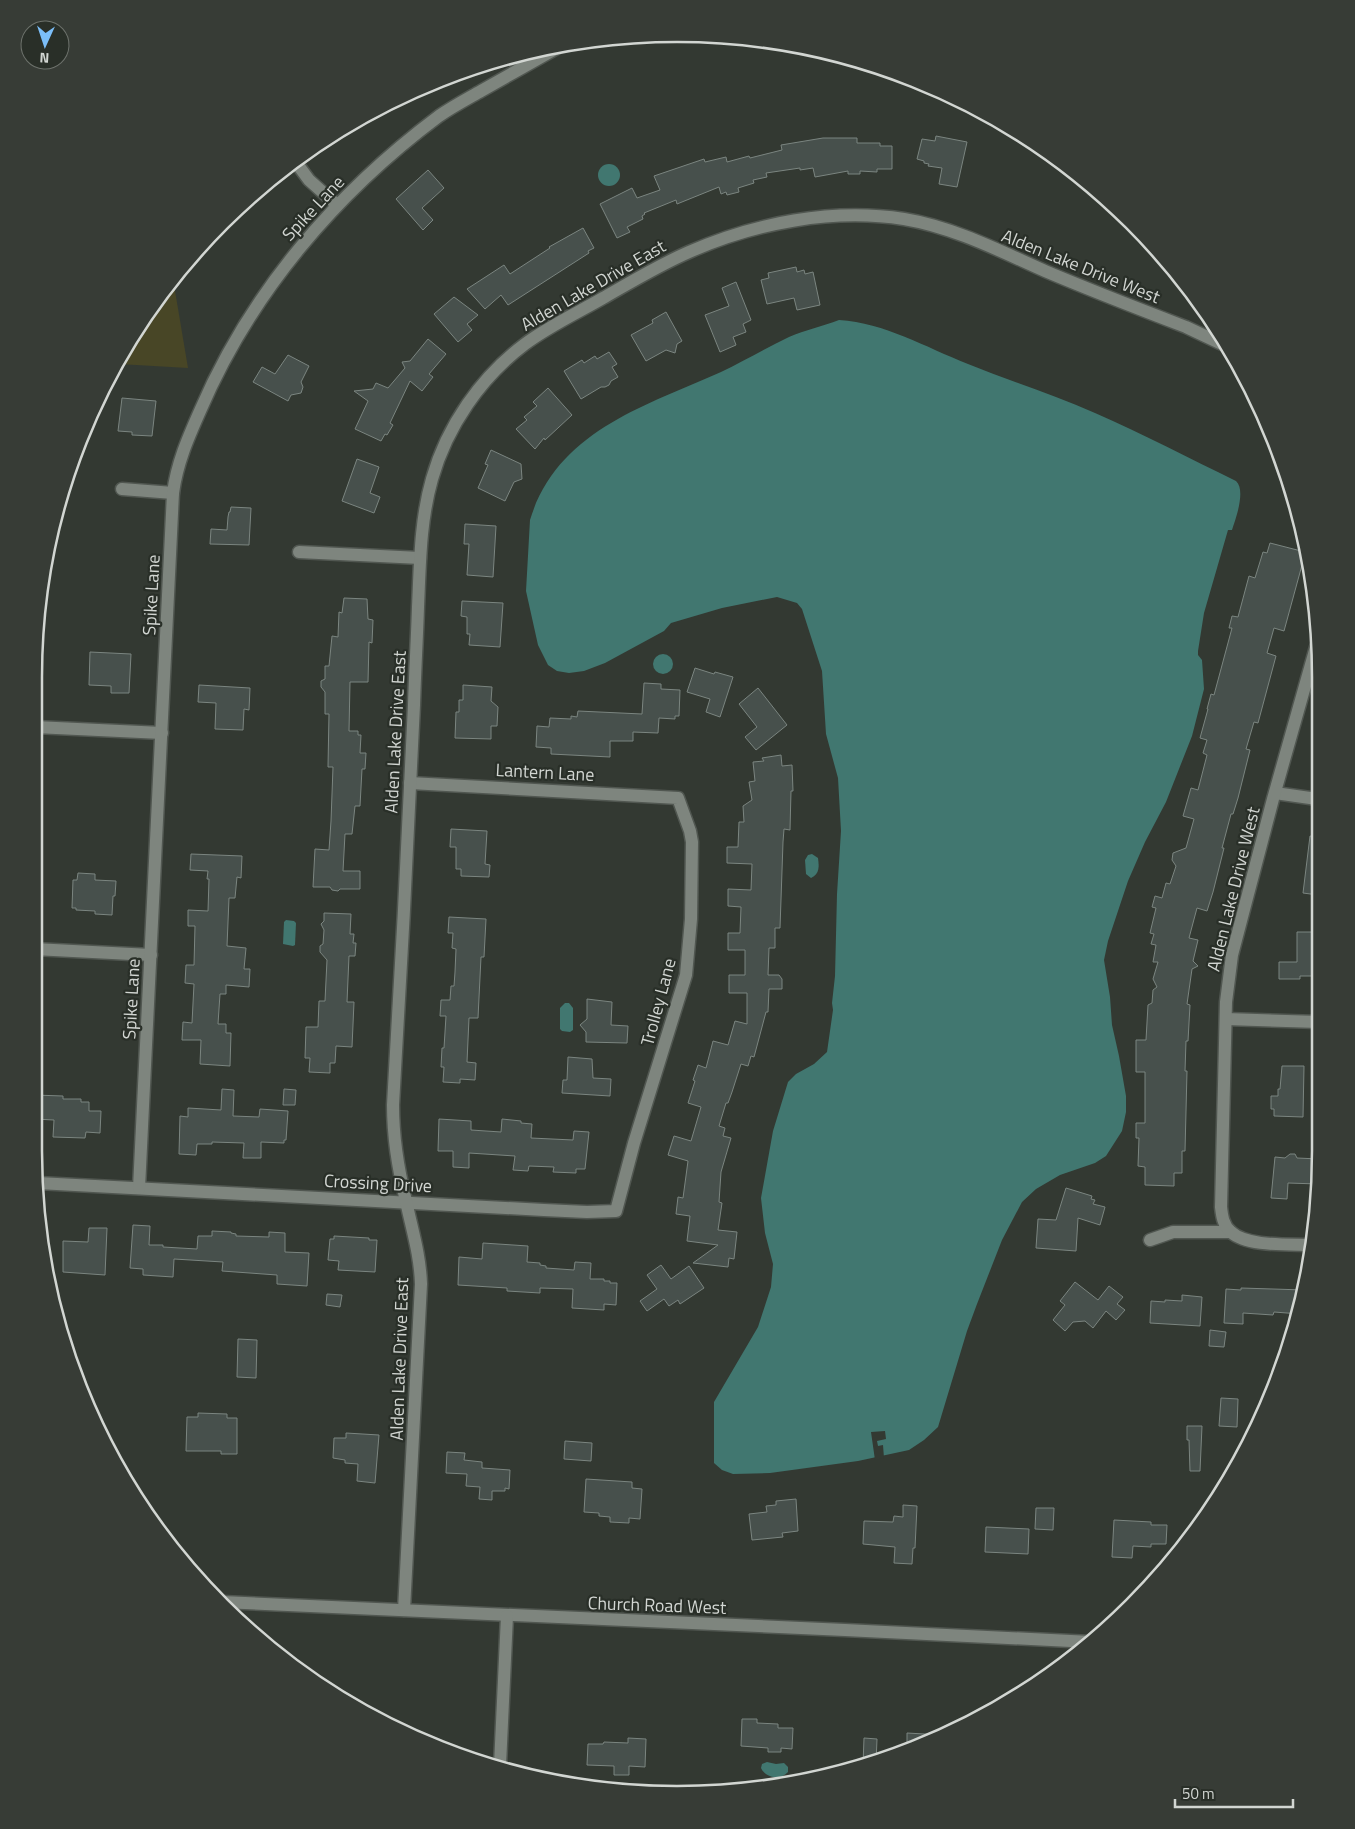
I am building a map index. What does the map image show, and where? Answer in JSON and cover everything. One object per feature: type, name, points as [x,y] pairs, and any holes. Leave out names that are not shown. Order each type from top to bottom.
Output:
[{"type":"street","name":"Spike Lane","points":[[139,1188],[173,493],[176,471],[223,362],[289,260],[337,205],[378,166],[416,134],[455,106],[539,58]]},
{"type":"street","points":[[300,168],[309,180],[337,205]]},
{"type":"street","name":"Alden Lake Drive East","points":[[404,1610],[422,1284],[416,1244],[394,1140],[393,1105],[420,558],[425,513],[432,480],[443,449],[463,410],[483,384],[524,344],[639,276],[689,252],[732,236],[803,219],[854,216],[900,219],[953,232]]},
{"type":"street","name":"Alden Lake Drive West","points":[[953,232],[1186,327],[1215,341]]},
{"type":"street","points":[[122,490],[173,493]]},
{"type":"street","points":[[299,552],[420,558]]},
{"type":"street","name":"Alden Lake Drive West","points":[[1231,1232],[1224,1224],[1221,1207],[1227,986],[1232,955],[1312,662]]},
{"type":"street","points":[[42,727],[162,733]]},
{"type":"street","name":"Lantern Lane","points":[[410,783],[678,798]]},
{"type":"street","points":[[1275,792],[1312,798]]},
{"type":"street","name":"Trolley Lane","points":[[616,1210],[689,960],[692,842],[678,798]]},
{"type":"street","points":[[42,949],[151,955]]},
{"type":"street","points":[[1226,1019],[1312,1022]]},
{"type":"street","name":"Crossing Drive","points":[[44,1184],[587,1212],[616,1210]]},
{"type":"street","points":[[1150,1240],[1173,1232],[1231,1232],[1239,1237],[1264,1243],[1305,1245]]},
{"type":"street","name":"Church Road West","points":[[229,1602],[1081,1642]]},
{"type":"street","points":[[500,1761],[507,1616]]},
{"type":"shaded area","points":[[175,290],[188,368],[126,364]]},
{"type":"water","points":[[609,164],[619,171],[620,175],[613,185],[609,186],[599,179],[598,175],[605,165]]},
{"type":"water","points":[[839,320],[856,322],[889,331],[1095,413],[1236,481],[1239,485],[1240,497],[1236,519],[1232,530],[1228,530],[1204,613],[1198,655],[1202,660],[1204,689],[1192,736],[1166,802],[1145,842],[1128,881],[1108,941],[1104,960],[1112,1025],[1126,1096],[1126,1112],[1122,1131],[1106,1156],[1095,1163],[1060,1175],[1036,1189],[1022,1202],[1002,1240],[977,1304],[938,1427],[924,1440],[909,1450],[858,1461],[770,1473],[733,1474],[722,1470],[714,1463],[714,1402],[758,1327],[771,1287],[773,1264],[765,1233],[761,1198],[773,1131],[788,1082],[796,1074],[814,1064],[827,1052],[833,1010],[841,831],[838,778],[826,734],[822,671],[802,609],[797,603],[777,597],[722,608],[671,623],[664,631],[605,663],[584,671],[569,673],[557,671],[548,665],[538,645],[526,591],[530,520],[543,489],[561,464],[582,443],[607,425],[634,410],[721,372],[789,337]]},
{"type":"water","points":[[663,654],[670,657],[673,664],[670,671],[663,674],[656,671],[653,664],[656,657]]},
{"type":"water","points":[[812,854],[818,858],[819,867],[816,874],[811,878],[806,874],[805,860],[808,855]]},
{"type":"water","points":[[286,920],[296,923],[295,945],[293,946],[283,944],[284,922]]},
{"type":"water","points":[[565,1003],[569,1003],[573,1008],[573,1030],[570,1032],[560,1029],[560,1008]]},
{"type":"water","points":[[767,1762],[784,1763],[788,1767],[788,1772],[778,1777],[770,1776],[763,1772],[761,1768],[762,1764]]},
{"type":"pier","points":[[885,1431],[886,1439],[877,1441],[878,1446],[883,1445],[884,1458],[875,1460],[871,1432]]},
{"type":"building","points":[[936,136],[967,142],[957,187],[939,184],[942,168],[928,166],[929,164],[917,159],[922,139],[935,141]]},
{"type":"building","points":[[823,138],[857,138],[857,143],[880,143],[880,146],[892,146],[892,169],[877,169],[877,172],[860,171],[860,174],[848,174],[848,171],[815,177],[813,168],[766,173],[767,177],[753,180],[754,183],[738,188],[739,192],[727,195],[726,192],[721,194],[719,187],[677,204],[676,200],[644,213],[643,219],[627,227],[630,232],[617,238],[600,204],[632,188],[637,198],[660,190],[654,176],[704,159],[705,162],[726,157],[727,162],[749,156],[750,158],[782,150],[781,145]]},
{"type":"building","points":[[428,170],[444,188],[422,208],[433,220],[423,230],[396,199]]},
{"type":"building","points":[[583,228],[594,248],[508,305],[501,295],[485,309],[467,289],[504,265],[510,274],[549,247]]},
{"type":"building","points":[[796,267],[797,272],[804,270],[805,274],[813,272],[820,305],[797,310],[794,298],[767,304],[761,280],[769,278],[768,273]]},
{"type":"building","points":[[736,282],[751,320],[743,324],[746,332],[733,337],[736,345],[720,352],[705,315],[729,306],[722,288]]},
{"type":"building","points":[[454,297],[478,315],[467,324],[472,330],[458,342],[434,314]]},
{"type":"building","points":[[666,312],[682,341],[677,344],[675,353],[666,350],[646,361],[631,335],[653,323],[652,320]]},
{"type":"building","points":[[428,339],[446,354],[429,374],[433,377],[422,391],[410,381],[390,423],[393,425],[387,435],[385,434],[381,441],[355,429],[368,401],[354,391],[373,389],[376,383],[388,388],[405,368],[402,362],[410,361]]},
{"type":"building","points":[[609,352],[617,364],[612,367],[618,377],[611,381],[609,385],[601,387],[581,399],[564,371],[582,360],[584,363],[595,356],[597,359]]},
{"type":"building","points":[[288,355],[309,366],[301,382],[303,387],[301,393],[291,395],[288,401],[253,382],[262,367],[275,374]]},
{"type":"building","points":[[548,388],[572,415],[545,440],[544,438],[535,449],[516,429],[527,420],[524,417],[537,406],[533,402]]},
{"type":"building","points":[[122,398],[156,401],[152,436],[132,435],[132,432],[118,431]]},
{"type":"building","points":[[491,450],[521,464],[522,479],[514,482],[505,501],[478,488],[488,465],[485,464]]},
{"type":"building","points":[[357,459],[379,467],[370,493],[380,497],[374,513],[342,501]]},
{"type":"building","points":[[231,507],[251,508],[249,545],[210,544],[211,529],[227,530]]},
{"type":"building","points":[[465,524],[496,526],[493,577],[467,575],[469,544],[464,544]]},
{"type":"building","points":[[1270,543],[1299,551],[1302,565],[1284,631],[1274,628],[1267,653],[1276,656],[1258,723],[1254,722],[1246,749],[1250,750],[1238,798],[1233,814],[1231,814],[1222,848],[1224,848],[1213,892],[1207,911],[1197,908],[1189,938],[1198,940],[1193,961],[1198,966],[1192,969],[1187,1004],[1190,1005],[1188,1041],[1186,1041],[1185,1151],[1182,1151],[1182,1173],[1174,1173],[1174,1186],[1145,1185],[1145,1167],[1138,1166],[1139,1138],[1136,1138],[1136,1123],[1145,1123],[1145,1072],[1136,1072],[1136,1040],[1146,1040],[1148,1005],[1152,1003],[1153,990],[1157,987],[1153,979],[1158,962],[1153,962],[1156,945],[1151,944],[1154,934],[1150,933],[1156,908],[1152,907],[1155,896],[1162,898],[1166,883],[1170,884],[1176,866],[1172,860],[1173,853],[1186,848],[1194,819],[1183,816],[1191,788],[1198,790],[1207,755],[1203,753],[1207,740],[1200,738],[1211,694],[1214,695],[1232,628],[1229,628],[1232,616],[1238,617],[1249,576],[1255,578],[1263,552],[1267,553]]},
{"type":"building","points":[[344,598],[367,599],[368,619],[373,620],[372,643],[369,642],[368,682],[350,682],[349,731],[358,731],[358,735],[361,735],[360,753],[366,753],[365,769],[362,769],[360,806],[355,806],[352,834],[345,834],[343,871],[360,871],[360,889],[340,889],[338,891],[332,890],[330,887],[313,887],[315,849],[329,850],[331,821],[333,767],[328,767],[329,714],[325,714],[325,692],[321,687],[321,681],[325,679],[325,666],[329,666],[332,636],[338,637],[339,612],[342,613]]},
{"type":"building","points":[[462,601],[503,603],[500,647],[469,645],[470,634],[467,634],[467,617],[461,616]]},
{"type":"building","points":[[90,652],[131,654],[129,693],[111,693],[111,686],[89,685]]},
{"type":"building","points":[[695,668],[733,677],[720,717],[706,712],[710,699],[687,692]]},
{"type":"building","points":[[644,683],[661,684],[661,689],[680,690],[679,716],[675,716],[675,719],[659,718],[658,733],[633,732],[633,741],[610,741],[610,757],[551,754],[551,748],[536,747],[537,726],[549,727],[550,718],[571,719],[571,716],[577,717],[578,711],[642,714]]},
{"type":"building","points":[[199,685],[250,688],[249,710],[244,709],[243,730],[215,729],[216,703],[198,702]]},
{"type":"building","points":[[463,685],[492,687],[491,701],[498,707],[497,726],[491,726],[491,739],[455,738],[456,712],[459,712],[459,700],[463,700]]},
{"type":"building","points":[[758,688],[787,725],[756,750],[745,737],[757,727],[739,704]]},
{"type":"building","points":[[781,755],[782,766],[792,765],[793,791],[791,791],[790,830],[784,829],[780,928],[775,928],[775,948],[769,948],[768,975],[779,975],[782,979],[782,989],[769,989],[768,1012],[766,1012],[754,1057],[751,1056],[748,1066],[741,1064],[719,1126],[725,1128],[723,1136],[731,1138],[721,1172],[719,1202],[722,1203],[718,1230],[737,1232],[734,1259],[729,1258],[728,1267],[693,1263],[718,1245],[687,1241],[690,1216],[676,1214],[678,1197],[683,1198],[688,1161],[668,1155],[674,1136],[691,1141],[701,1107],[688,1103],[698,1065],[706,1068],[713,1041],[728,1045],[735,1021],[747,1024],[747,993],[729,993],[729,975],[745,975],[745,950],[728,950],[728,933],[740,933],[741,907],[728,906],[728,889],[751,890],[752,864],[727,863],[727,847],[738,847],[739,822],[744,822],[743,806],[752,800],[749,782],[755,781],[753,762],[764,761],[762,758]]},
{"type":"building","points":[[451,829],[487,831],[485,864],[490,865],[489,877],[461,876],[461,869],[456,869],[456,847],[450,847]]},
{"type":"building","points":[[1310,836],[1312,836],[1312,894],[1303,893]]},
{"type":"building","points":[[191,854],[242,856],[241,878],[237,877],[235,898],[229,898],[227,946],[246,948],[244,969],[250,969],[249,987],[226,985],[226,994],[220,994],[218,1024],[226,1024],[226,1033],[231,1033],[230,1066],[200,1064],[201,1040],[182,1040],[183,1022],[192,1023],[194,984],[185,983],[186,965],[194,965],[195,926],[188,926],[188,910],[208,911],[208,871],[190,870]]},
{"type":"building","points":[[78,873],[95,874],[95,880],[116,881],[112,915],[95,914],[95,911],[72,908],[73,880],[77,880]]},
{"type":"building","points":[[324,913],[351,914],[350,934],[354,934],[353,943],[356,943],[355,956],[349,956],[347,1002],[354,1002],[352,1047],[336,1046],[335,1063],[330,1063],[330,1073],[309,1072],[310,1058],[305,1058],[306,1027],[318,1027],[319,1001],[325,1001],[327,960],[320,952],[320,946],[323,944],[324,930],[321,924],[324,921]]},
{"type":"building","points":[[449,917],[486,919],[484,957],[481,957],[478,1018],[469,1018],[467,1062],[476,1063],[475,1080],[460,1079],[460,1083],[443,1082],[444,1067],[441,1067],[446,1016],[440,1016],[441,1000],[450,1000],[455,972],[456,949],[452,948],[453,933],[448,933]]},
{"type":"building","points":[[1297,932],[1312,932],[1312,976],[1300,976],[1300,979],[1279,979],[1279,962],[1297,962]]},
{"type":"building","points":[[587,999],[612,1002],[611,1025],[628,1026],[627,1043],[586,1042],[586,1032],[580,1025],[587,1019]]},
{"type":"building","points":[[568,1057],[592,1059],[593,1078],[611,1079],[610,1096],[562,1093],[563,1080],[567,1080]]},
{"type":"building","points":[[1282,1066],[1304,1066],[1303,1117],[1274,1116],[1274,1109],[1271,1109],[1271,1096],[1278,1096],[1278,1089],[1280,1089]]},
{"type":"building","points":[[222,1089],[234,1090],[233,1116],[259,1117],[260,1109],[288,1111],[286,1140],[284,1140],[284,1143],[261,1142],[261,1158],[243,1158],[244,1143],[212,1142],[212,1144],[197,1144],[196,1155],[179,1154],[180,1116],[188,1117],[188,1108],[221,1110]]},
{"type":"building","points":[[284,1089],[296,1090],[295,1105],[283,1105]]},
{"type":"building","points":[[42,1095],[63,1096],[63,1099],[81,1099],[81,1102],[89,1102],[89,1111],[101,1111],[100,1133],[86,1132],[85,1138],[53,1137],[54,1120],[42,1119]]},
{"type":"building","points":[[439,1119],[471,1121],[471,1130],[501,1132],[502,1119],[521,1121],[521,1123],[532,1124],[531,1138],[573,1140],[574,1131],[589,1132],[585,1169],[576,1169],[576,1173],[553,1172],[554,1167],[529,1166],[528,1171],[513,1170],[515,1156],[469,1153],[469,1168],[453,1167],[453,1151],[438,1151]]},
{"type":"building","points":[[1290,1154],[1295,1154],[1297,1158],[1312,1159],[1311,1184],[1288,1183],[1287,1199],[1271,1198],[1275,1157],[1285,1158]]},
{"type":"building","points":[[1066,1188],[1092,1196],[1091,1199],[1095,1200],[1093,1204],[1105,1207],[1100,1225],[1078,1218],[1076,1251],[1036,1248],[1038,1219],[1056,1220]]},
{"type":"building","points":[[133,1225],[150,1226],[149,1245],[197,1249],[198,1236],[212,1236],[212,1231],[231,1232],[236,1234],[236,1236],[269,1237],[269,1232],[285,1233],[285,1252],[309,1253],[307,1286],[277,1284],[277,1275],[222,1271],[223,1262],[174,1259],[173,1277],[143,1275],[143,1269],[130,1268]]},
{"type":"building","points":[[89,1228],[107,1228],[105,1275],[63,1272],[63,1241],[88,1242]]},
{"type":"building","points":[[334,1236],[377,1240],[375,1272],[338,1270],[339,1261],[328,1260],[330,1239],[334,1239]]},
{"type":"building","points":[[483,1243],[528,1246],[527,1262],[540,1263],[540,1265],[546,1266],[546,1268],[574,1270],[575,1262],[591,1263],[590,1279],[604,1279],[604,1281],[610,1281],[610,1283],[617,1283],[616,1305],[604,1304],[604,1310],[572,1308],[573,1289],[540,1288],[540,1293],[507,1291],[507,1288],[458,1285],[459,1257],[482,1259]]},
{"type":"building","points":[[661,1265],[671,1279],[689,1266],[704,1288],[680,1304],[678,1300],[669,1306],[664,1299],[647,1311],[640,1301],[657,1289],[647,1275]]},
{"type":"building","points":[[1075,1282],[1098,1300],[1109,1286],[1123,1297],[1117,1304],[1125,1310],[1116,1320],[1106,1311],[1093,1328],[1085,1321],[1073,1322],[1065,1331],[1053,1320],[1065,1305],[1060,1301]]},
{"type":"building","points":[[1241,1288],[1297,1290],[1292,1313],[1274,1312],[1273,1315],[1243,1313],[1243,1324],[1224,1323],[1226,1289],[1241,1290]]},
{"type":"building","points":[[327,1294],[342,1295],[340,1307],[326,1305]]},
{"type":"building","points":[[1182,1295],[1202,1297],[1200,1326],[1150,1323],[1151,1301],[1182,1301]]},
{"type":"building","points":[[1210,1330],[1226,1332],[1224,1347],[1209,1346]]},
{"type":"building","points":[[238,1339],[257,1340],[256,1378],[237,1377]]},
{"type":"building","points":[[1221,1398],[1238,1399],[1237,1427],[1219,1426]]},
{"type":"building","points":[[198,1413],[227,1414],[227,1418],[237,1418],[237,1454],[221,1454],[221,1451],[186,1451],[187,1417],[198,1417]]},
{"type":"building","points":[[1187,1426],[1202,1426],[1200,1471],[1190,1471]]},
{"type":"building","points":[[346,1433],[379,1435],[375,1483],[357,1481],[358,1464],[345,1463],[345,1460],[333,1458],[334,1438],[346,1438]]},
{"type":"building","points":[[565,1441],[592,1443],[591,1461],[564,1459]]},
{"type":"building","points":[[447,1452],[465,1453],[464,1460],[482,1462],[482,1468],[510,1470],[509,1489],[505,1488],[505,1491],[492,1491],[492,1500],[479,1499],[480,1487],[466,1486],[467,1474],[446,1473]]},
{"type":"building","points":[[586,1479],[632,1482],[632,1488],[642,1489],[640,1519],[629,1518],[629,1523],[610,1522],[610,1517],[599,1516],[599,1513],[584,1512]]},
{"type":"building","points":[[796,1499],[798,1531],[782,1533],[783,1537],[752,1540],[749,1514],[767,1512],[766,1506],[776,1505],[776,1501]]},
{"type":"building","points":[[903,1505],[917,1506],[915,1548],[913,1548],[912,1564],[894,1563],[895,1547],[863,1544],[864,1521],[893,1522],[894,1516],[903,1517]]},
{"type":"building","points":[[1036,1508],[1054,1508],[1053,1530],[1035,1529]]},
{"type":"building","points":[[1114,1520],[1151,1522],[1151,1525],[1167,1525],[1166,1544],[1151,1544],[1151,1547],[1133,1546],[1132,1558],[1112,1557]]},
{"type":"building","points":[[986,1527],[1029,1529],[1028,1554],[985,1552]]},
{"type":"building","points":[[742,1719],[757,1719],[757,1723],[778,1724],[778,1728],[793,1728],[792,1749],[781,1748],[781,1752],[768,1752],[768,1748],[741,1746]]},
{"type":"building","points":[[907,1733],[929,1734],[921,1738],[907,1743]]},
{"type":"building","points":[[628,1738],[646,1739],[645,1767],[629,1766],[629,1775],[614,1775],[614,1766],[587,1765],[588,1744],[603,1744],[604,1742],[628,1743]]},
{"type":"building","points":[[864,1738],[877,1739],[876,1755],[863,1759]]}]
